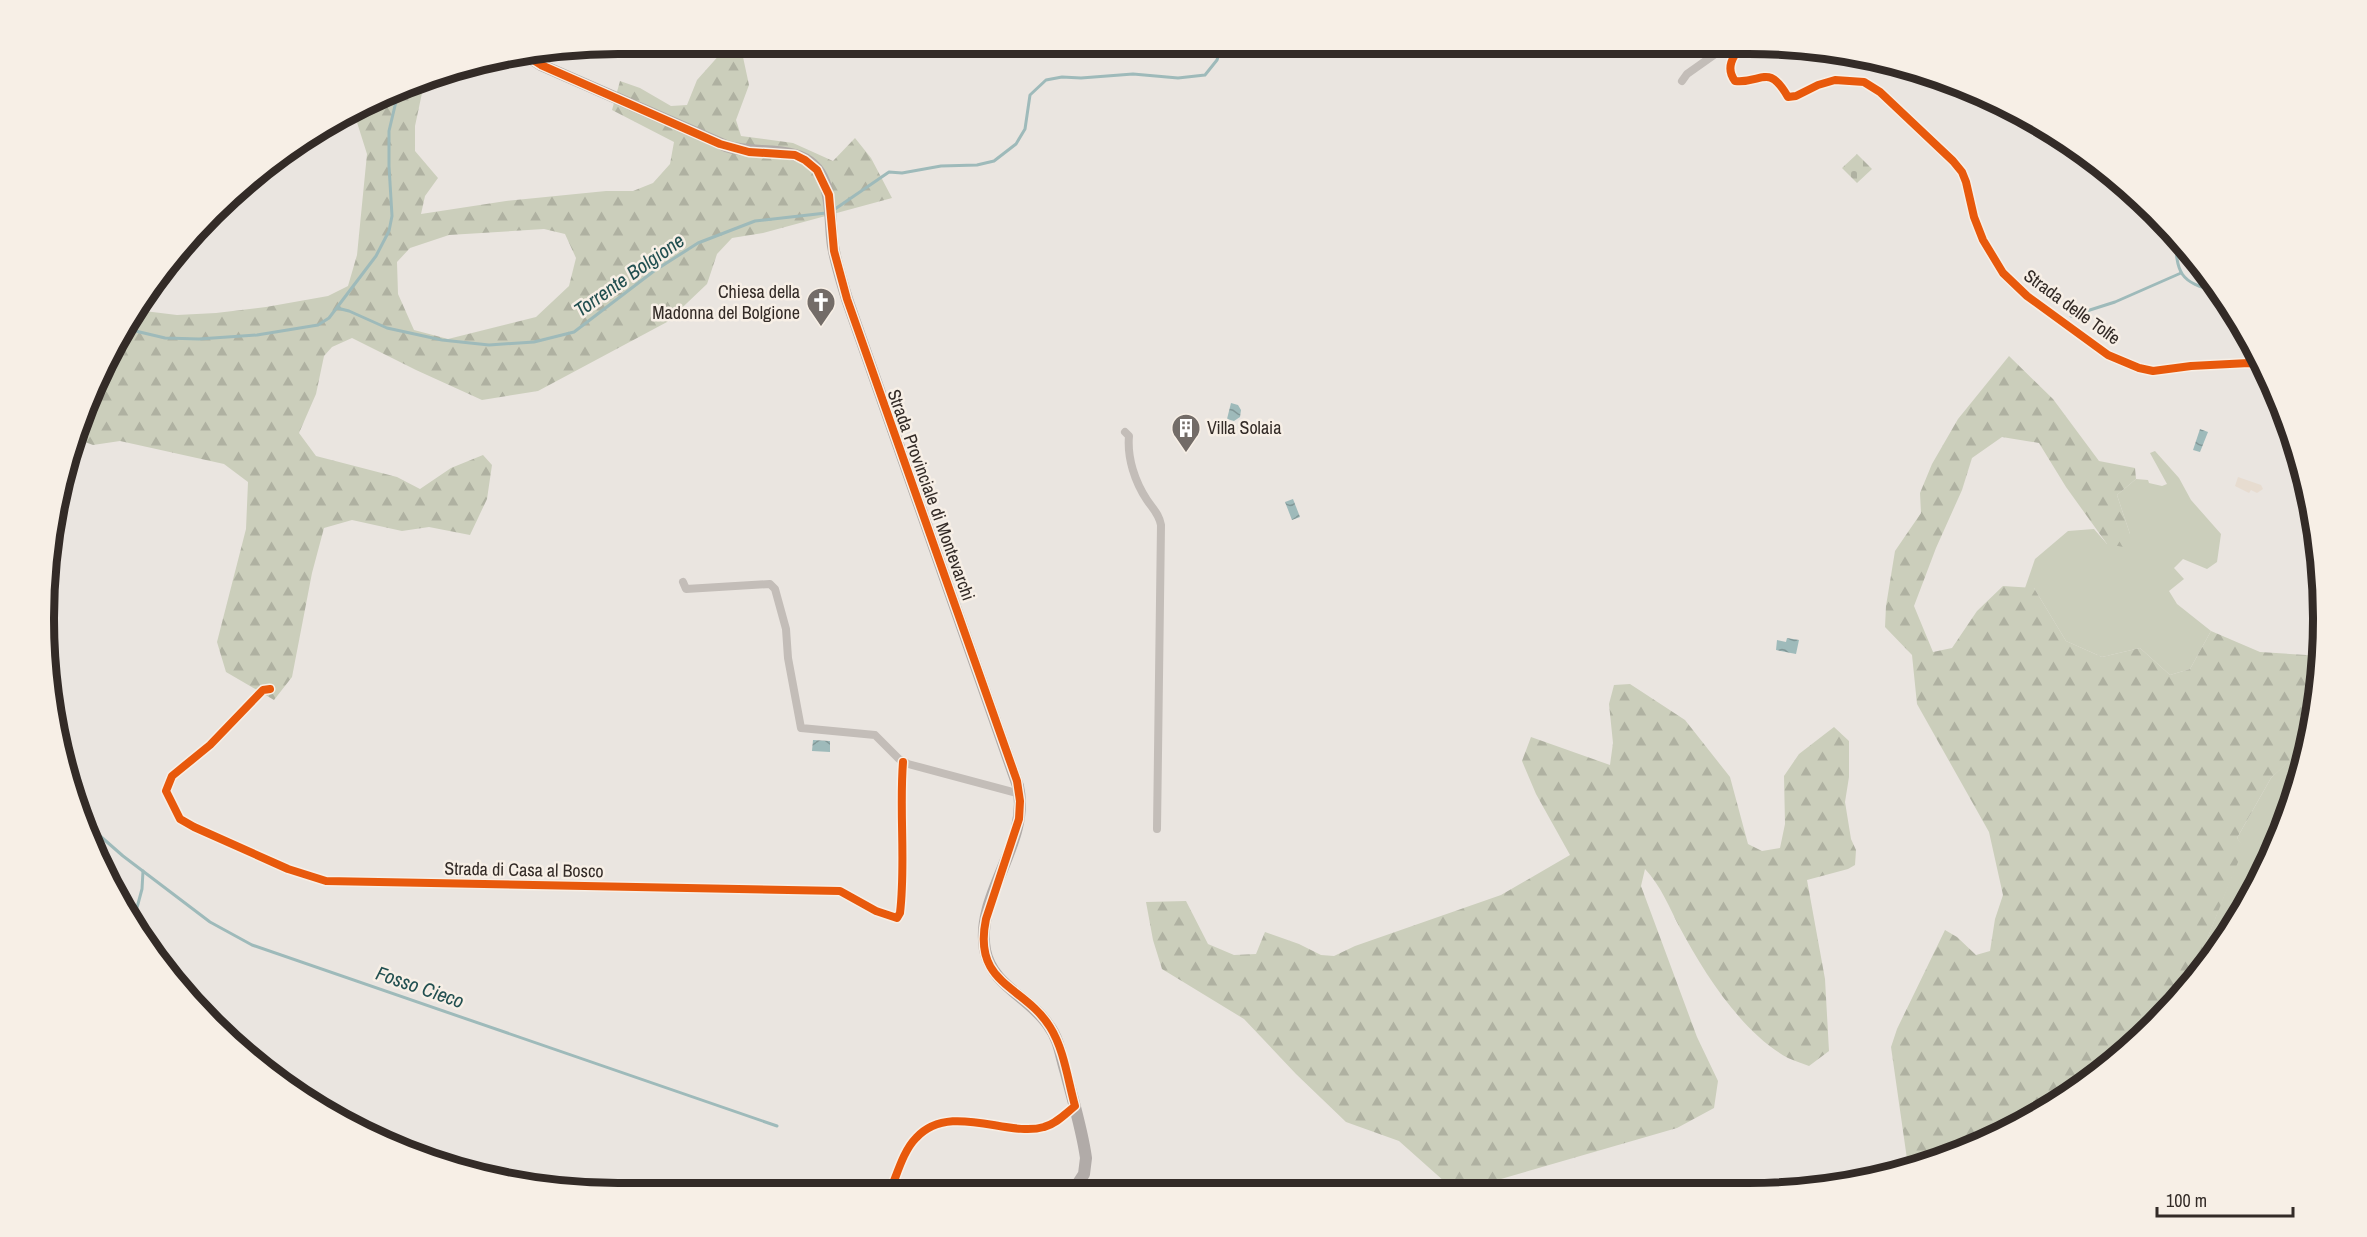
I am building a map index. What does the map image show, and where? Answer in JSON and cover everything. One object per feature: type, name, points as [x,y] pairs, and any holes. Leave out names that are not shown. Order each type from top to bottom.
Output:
[{"type":"main road","name":"Strada Provinciale di Montevarchi","points":[[534,61],[726,146],[749,152],[786,153],[798,156],[812,164],[822,178],[830,199],[833,248],[854,319],[1020,794],[1019,819],[986,923],[986,951],[989,963],[997,976],[1045,1020],[1058,1046],[1075,1106],[1086,1158],[1084,1174],[1078,1183]]},
{"type":"street","points":[[1682,81],[1687,74],[1715,54]]},
{"type":"street","name":"Strada delle Tolfe","points":[[1737,54],[1730,65],[1730,75],[1735,81],[1741,82],[1766,76],[1775,79],[1788,97],[1835,80],[1864,82],[1880,92],[1953,160],[1962,172],[1983,240],[2003,273],[2027,296],[2109,355],[2132,366],[2153,371],[2238,363],[2253,365]]},
{"type":"street","points":[[1125,432],[1129,436],[1128,445],[1132,469],[1146,498],[1159,516],[1161,525],[1156,829]]},
{"type":"street","points":[[683,582],[686,589],[690,590],[726,585],[770,584],[775,589],[786,629],[788,658],[801,728],[875,735],[903,762],[1020,794]]},
{"type":"street","name":"Strada di Casa al Bosco","points":[[270,690],[263,690],[210,745],[172,776],[166,791],[180,819],[194,827],[288,869],[326,880],[840,891],[876,911],[897,918],[900,913],[904,875],[901,783],[903,762]]},
{"type":"street","points":[[894,1183],[911,1143],[927,1129],[939,1124],[970,1121],[1038,1128],[1055,1122],[1075,1106]]},
{"type":"green space","points":[[720,54],[743,57],[749,85],[736,120],[741,136],[793,143],[833,161],[855,138],[871,158],[892,198],[763,233],[732,238],[717,254],[707,284],[667,322],[538,391],[482,400],[352,338],[332,347],[324,356],[316,394],[299,433],[316,456],[397,477],[420,489],[451,468],[483,455],[492,465],[487,499],[470,535],[429,527],[402,531],[352,520],[324,528],[312,573],[292,677],[274,700],[226,672],[217,642],[246,529],[248,482],[224,464],[120,441],[93,445],[83,441],[112,369],[145,311],[177,315],[266,307],[328,296],[348,286],[357,255],[367,154],[356,119],[402,97],[423,89],[415,126],[415,151],[438,178],[425,196],[421,214],[506,201],[606,191],[633,191],[653,183],[670,164],[674,142],[612,110],[620,81],[640,88],[671,106],[687,105],[697,80]],"holes":[[[544,229],[565,234],[576,258],[569,286],[536,317],[448,339],[414,330],[398,294],[397,262],[410,248],[449,235]]]},
{"type":"green space","points":[[1857,154],[1872,169],[1857,183],[1842,168]]},
{"type":"green space","points":[[2009,356],[2053,399],[2099,461],[2135,468],[2136,479],[2117,495],[2130,534],[2129,548],[2107,544],[2066,487],[2039,443],[2002,437],[1972,458],[1962,490],[1936,548],[1914,606],[1933,652],[1952,648],[1977,611],[2003,586],[2034,588],[2066,641],[2102,657],[2140,648],[2170,675],[2190,669],[2211,631],[2260,652],[2312,655],[2296,755],[2271,778],[2237,838],[2244,847],[2205,950],[2173,991],[2121,1043],[2062,1088],[1998,1125],[1965,1140],[1907,1160],[1891,1047],[1897,1029],[1945,930],[1957,937],[1976,955],[1990,951],[1995,919],[2003,895],[1989,832],[1917,704],[1912,655],[1885,627],[1895,551],[1921,513],[1920,493],[1932,464],[1958,419]]},
{"type":"green space","points":[[2155,451],[2179,478],[2191,500],[2221,534],[2217,562],[2207,569],[2183,559],[2174,568],[2184,579],[2169,591],[2177,604],[2211,631],[2190,669],[2170,675],[2140,648],[2102,657],[2066,641],[2034,588],[2025,588],[2035,559],[2068,531],[2094,529],[2107,544],[2130,534],[2117,495],[2136,479],[2148,480],[2149,483],[2162,486],[2167,484],[2150,453]]},
{"type":"green space","points":[[1630,684],[1685,720],[1730,777],[1748,844],[1762,851],[1780,848],[1785,824],[1784,776],[1799,754],[1834,727],[1849,741],[1849,777],[1845,802],[1851,839],[1856,850],[1855,865],[1807,880],[1825,979],[1829,1051],[1809,1066],[1788,1058],[1771,1047],[1740,1018],[1701,964],[1660,890],[1645,869],[1641,886],[1697,1037],[1718,1081],[1714,1108],[1677,1128],[1487,1183],[1446,1183],[1399,1141],[1346,1122],[1244,1019],[1162,969],[1153,940],[1146,902],[1186,901],[1208,944],[1234,955],[1256,954],[1265,932],[1299,944],[1321,955],[1334,956],[1355,946],[1501,895],[1570,855],[1536,794],[1522,761],[1531,737],[1610,765],[1613,743],[1609,704],[1614,685]]},
{"type":"green space","points":[[2296,754],[2283,800],[2255,868],[2237,901],[2205,950],[2243,847],[2237,838],[2271,778]]},
{"type":"shaded area","points":[[2238,477],[2261,485],[2263,489],[2257,493],[2251,490],[2249,493],[2235,486]]},
{"type":"water","points":[[1231,403],[1238,405],[1241,410],[1240,417],[1234,421],[1227,419]]},
{"type":"water","points":[[2200,429],[2208,432],[2200,452],[2193,450]]},
{"type":"water","points":[[1293,499],[1300,517],[1292,520],[1285,502]]},
{"type":"water","points":[[1787,638],[1799,640],[1796,654],[1776,650],[1777,640],[1786,642]]},
{"type":"water","points":[[813,740],[830,741],[830,752],[812,751]]},
{"type":"waterway","name":"Torrente Bolgione","points":[[835,209],[889,172],[902,173],[941,166],[977,165],[994,161],[1016,144],[1025,129],[1030,95],[1046,80],[1062,77],[1081,78],[1133,74],[1178,78],[1205,75],[1219,54]]},
{"type":"waterway","points":[[133,331],[165,338],[199,339],[257,335],[318,325],[329,318],[376,256],[389,231],[392,216],[389,131],[396,100]]},
{"type":"waterway","name":"Torrente Bolgione","points":[[337,308],[387,328],[442,340],[489,345],[534,342],[574,332],[654,271],[698,243],[755,221],[826,213]]},
{"type":"waterway","points":[[2176,250],[2182,274],[2188,280],[2206,288]]},
{"type":"waterway","points":[[2071,316],[2115,302],[2181,273]]},
{"type":"waterway","name":"Fosso Cieco","points":[[96,832],[123,856],[210,922],[252,945],[777,1126]]},
{"type":"waterway","points":[[136,911],[142,889],[143,871]]},
{"type":"cycle path","points":[[1736,54],[1730,67],[1735,81],[1770,77],[1781,86],[1788,97],[1835,80],[1864,82],[1880,92],[1962,172],[1974,217],[1983,240],[2003,273],[2027,296],[2108,355],[2139,368],[2153,371],[2191,366],[2252,364]]},
{"type":"cycle path","points":[[534,61],[720,144],[749,152],[795,155],[817,170],[829,195],[834,251],[847,299],[1017,781],[1020,801],[1019,819],[986,919],[984,941],[986,958],[993,971],[1003,982],[1039,1013],[1050,1027],[1062,1055],[1075,1106],[1044,1127],[1014,1128],[962,1121],[945,1122],[930,1127],[911,1143],[893,1183]]},
{"type":"cycle path","points":[[270,689],[263,690],[210,745],[172,776],[166,791],[180,819],[194,827],[288,869],[326,881],[840,891],[876,911],[897,918],[900,913],[902,894],[903,762]]},
{"type":"place","name":"Chiesa della Madonna del Bolgione","points":[[821,328]]},
{"type":"place","name":"Villa Solaia","points":[[1186,454]]}]
